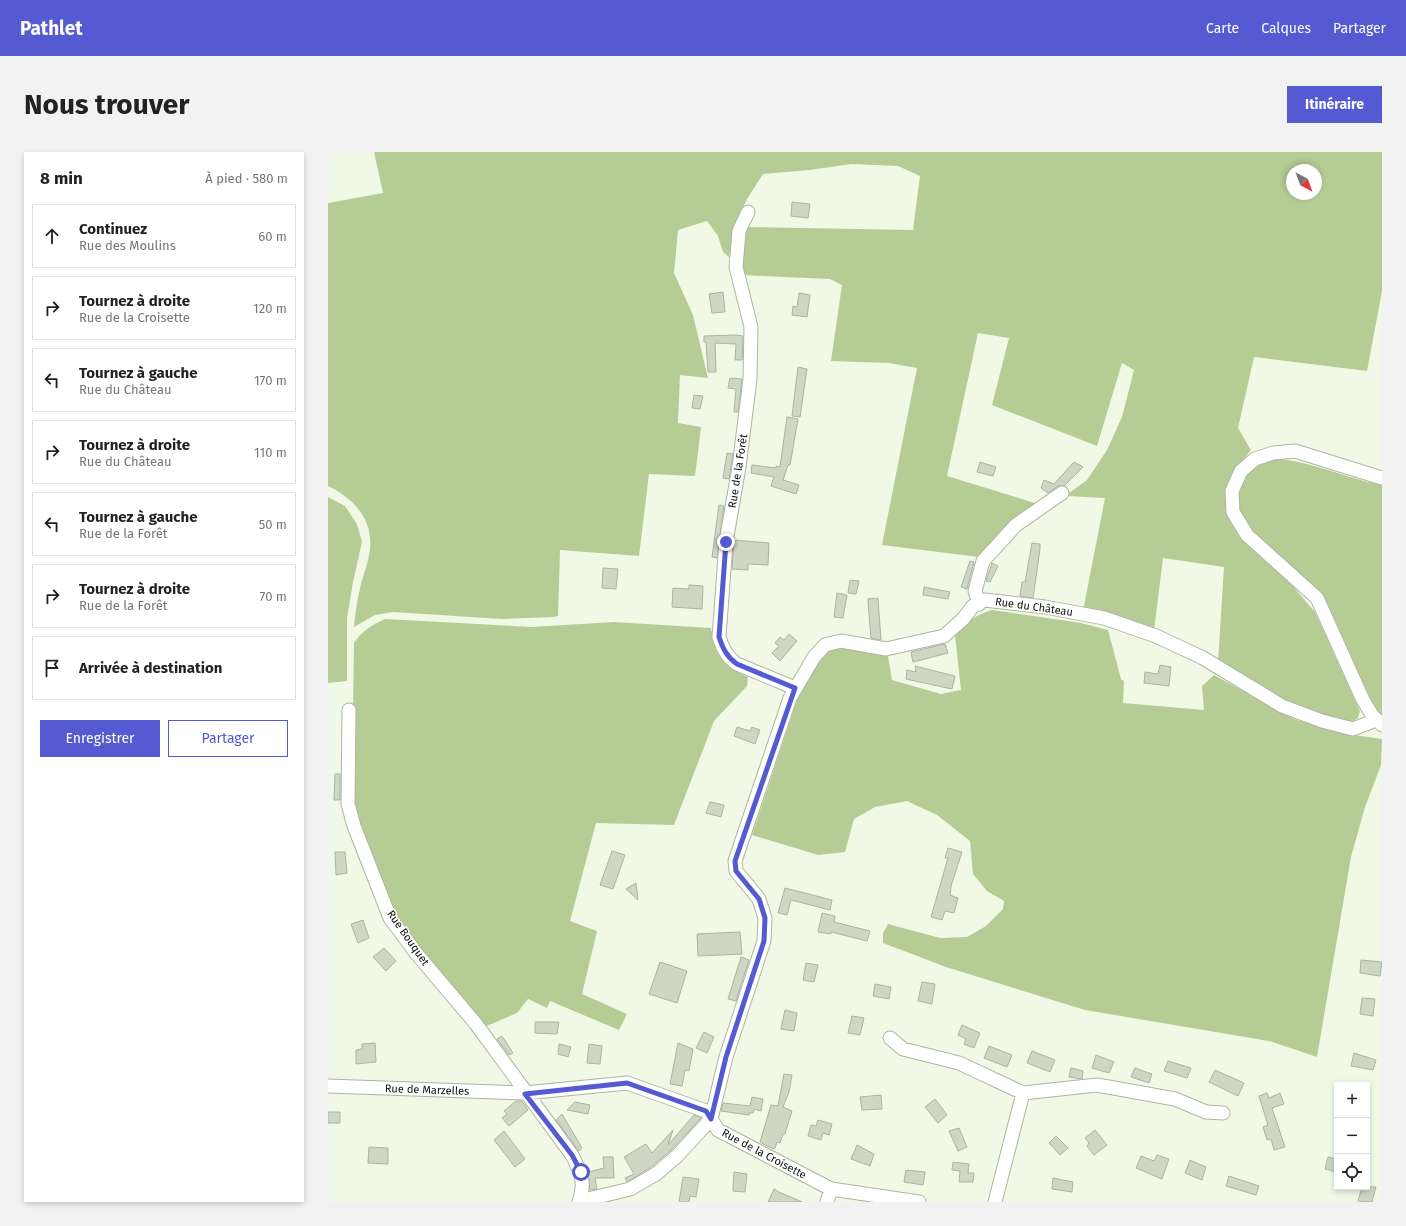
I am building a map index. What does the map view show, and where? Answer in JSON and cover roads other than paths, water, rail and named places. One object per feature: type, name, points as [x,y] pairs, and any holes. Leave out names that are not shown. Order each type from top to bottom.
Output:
[{"type":"street","name":"Rue de la Forêt","points":[[748,212],[739,230],[736,267],[751,327],[750,379],[739,467],[726,542],[719,637],[724,651],[730,659],[737,664],[795,688]]},
{"type":"street","points":[[1379,722],[1364,700],[1317,598],[1247,535],[1233,512],[1232,491],[1241,471],[1255,459],[1273,452],[1295,451],[1382,478]]},
{"type":"street","points":[[979,604],[975,592],[983,561],[1016,525],[1062,493]]},
{"type":"street","name":"Rue du Château","points":[[579,1202],[630,1189],[656,1174],[677,1156],[711,1119],[726,1057],[764,941],[765,918],[759,899],[736,871],[735,861],[795,688],[814,657],[825,645],[841,642],[886,649],[944,636],[963,619],[973,606],[985,600],[1045,607],[1104,618],[1156,636],[1203,658],[1282,706],[1322,721],[1352,728],[1379,722]]},
{"type":"street","name":"Rue Bouquet","points":[[349,710],[348,804],[356,833],[390,918],[416,953],[476,1024],[525,1094],[572,1155],[581,1172],[584,1186],[579,1202]]},
{"type":"street","points":[[890,1038],[903,1049],[959,1063],[1023,1093],[1097,1085],[1175,1099],[1206,1112],[1223,1113]]},
{"type":"street","name":"Rue de la Croisette","points":[[525,1094],[627,1083],[706,1111],[718,1130],[831,1189],[919,1202]]},
{"type":"street","name":"Rue de Marzelles","points":[[328,1086],[525,1094]]},
{"type":"street","points":[[995,1202],[1023,1093]]},
{"type":"street","points":[[827,1202],[831,1189]]}]
